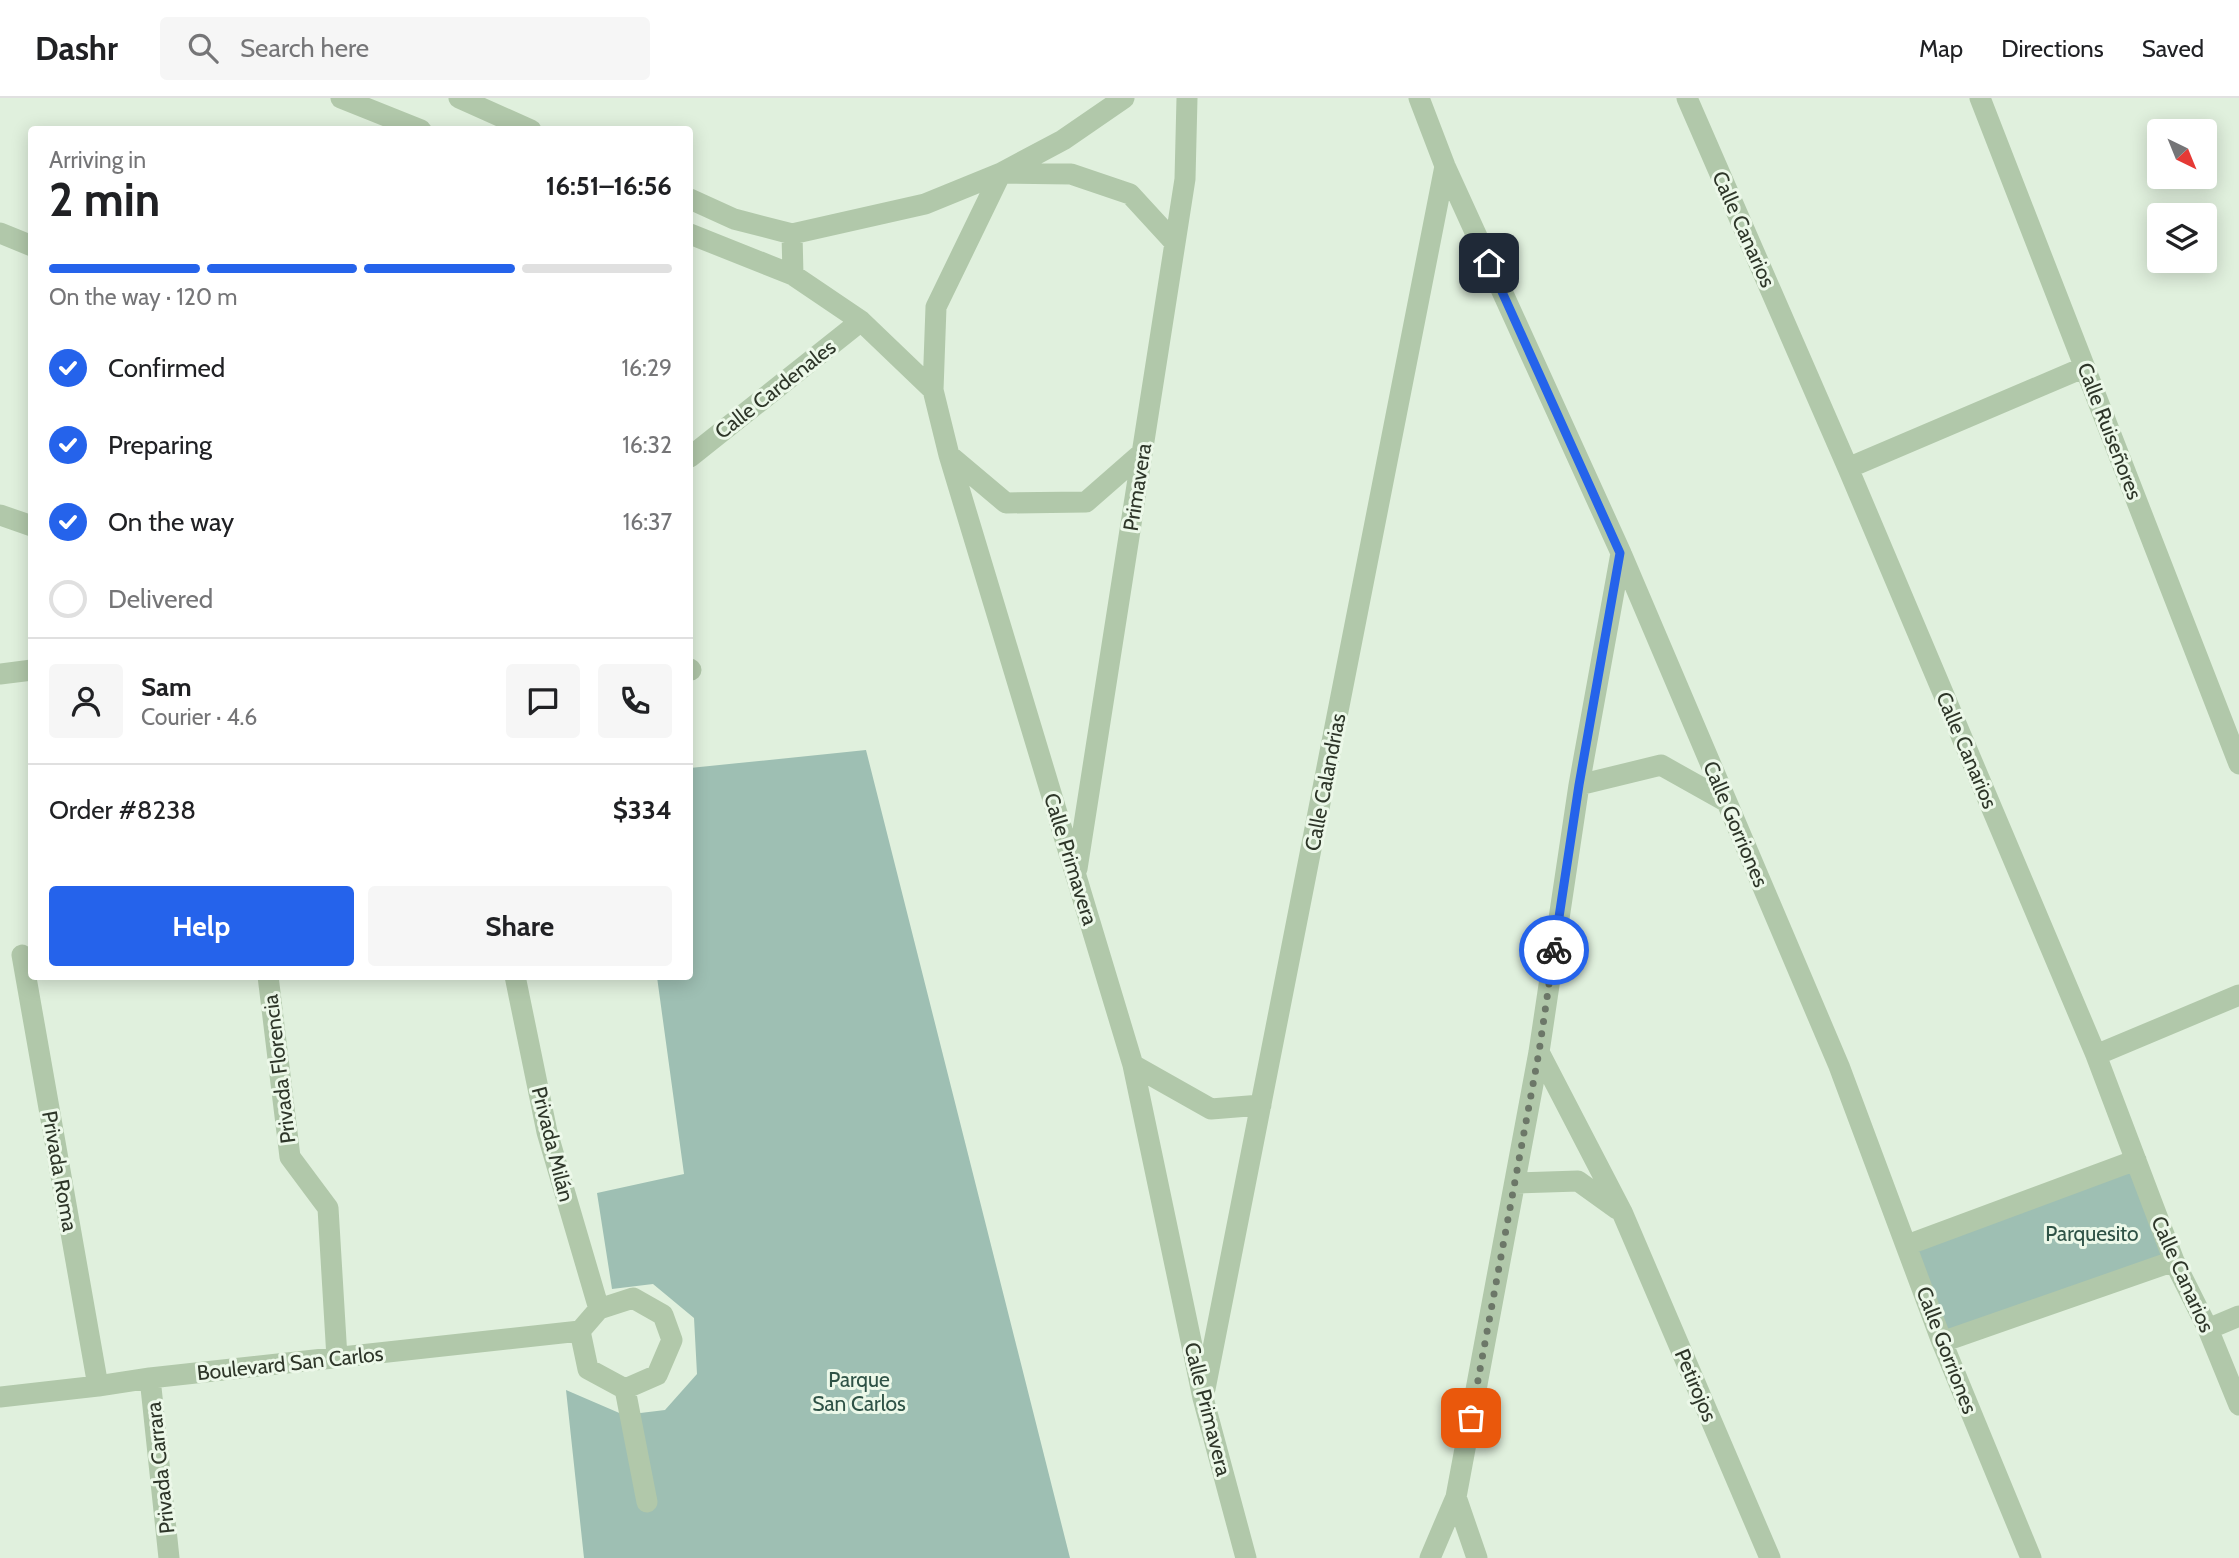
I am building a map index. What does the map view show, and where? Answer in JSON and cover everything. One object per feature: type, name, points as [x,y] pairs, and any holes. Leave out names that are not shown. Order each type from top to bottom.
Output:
[{"type":"street","points":[[341,98],[411,126]]},
{"type":"street","points":[[459,98],[522,126]]},
{"type":"street","name":"Primavera","points":[[1076,874],[1185,179],[1187,98]]},
{"type":"street","name":"Calle Gorriones","points":[[1419,98],[1445,166],[1620,553],[1839,1066],[1942,1342],[2031,1558]]},
{"type":"street","name":"Calle Canarios","points":[[1687,98],[1848,468],[2096,1055],[2174,1261],[2208,1329],[2239,1405]]},
{"type":"street","name":"Calle Ruiseñores","points":[[1980,98],[2239,764]]},
{"type":"street","points":[[693,200],[734,219],[792,234],[925,204],[1001,173],[1063,140],[1120,99]]},
{"type":"street","name":"Calle Calandrias","points":[[1203,1398],[1445,166]]},
{"type":"street","points":[[1001,173],[1071,174],[1130,194],[1175,243]]},
{"type":"street","name":"Calle Primavera","points":[[1001,173],[936,307],[933,390],[949,455],[1133,1065],[1203,1398],[1246,1558]]},
{"type":"street","points":[[0,233],[28,244]]},
{"type":"street","points":[[792,234],[793,275]]},
{"type":"street","points":[[693,235],[793,275],[861,321],[933,390]]},
{"type":"street","name":"Calle Cardenales","points":[[693,455],[861,321]]},
{"type":"street","points":[[1848,468],[2085,367]]},
{"type":"street","points":[[949,455],[1006,503],[1086,502],[1142,453]]},
{"type":"street","points":[[0,515],[28,525]]},
{"type":"street","points":[[1430,1558],[1456,1497],[1539,1052],[1579,785],[1620,553]]},
{"type":"street","points":[[0,674],[28,670]]},
{"type":"street","points":[[1579,785],[1661,765],[1727,802]]},
{"type":"street","name":"Privada Roma","points":[[22,955],[98,1386]]},
{"type":"street","name":"Privada Florencia","points":[[268,980],[290,1157],[328,1209],[337,1358]]},
{"type":"street","name":"Privada Milán","points":[[516,980],[547,1132],[598,1309]]},
{"type":"street","points":[[2096,1055],[2239,995]]},
{"type":"street","name":"Petirojos","points":[[1539,1052],[1622,1212],[1770,1558]]},
{"type":"street","points":[[1133,1065],[1212,1109],[1261,1105]]},
{"type":"street","points":[[1907,1245],[2136,1160]]},
{"type":"street","points":[[1515,1183],[1578,1181],[1622,1212]]},
{"type":"street","points":[[1942,1342],[2174,1261]]},
{"type":"street","points":[[625,1389],[657,1375],[672,1340],[663,1315],[633,1298],[598,1309],[580,1331],[589,1369],[625,1389],[648,1502]]},
{"type":"street","points":[[2208,1329],[2239,1316]]},
{"type":"street","name":"Boulevard San Carlos","points":[[0,1397],[580,1331]]},
{"type":"street","name":"Privada Carrara","points":[[150,1378],[169,1558]]},
{"type":"street","points":[[1456,1497],[1476,1558]]},
{"type":"green space","name":"Parque San Carlos","points":[[866,750],[1070,1558],[584,1558],[566,1390],[624,1415],[665,1410],[697,1374],[694,1318],[653,1284],[612,1289],[597,1193],[684,1174],[657,980],[693,980],[693,768]]},
{"type":"green space","name":"Parquesito","points":[[2136,1160],[2174,1261],[1942,1342],[1907,1245]]},
{"type":"way so far","points":[[1471,1418],[1539,1052],[1554,950]]},
{"type":"route","points":[[1489,263],[1620,553],[1579,785],[1554,950]]}]
